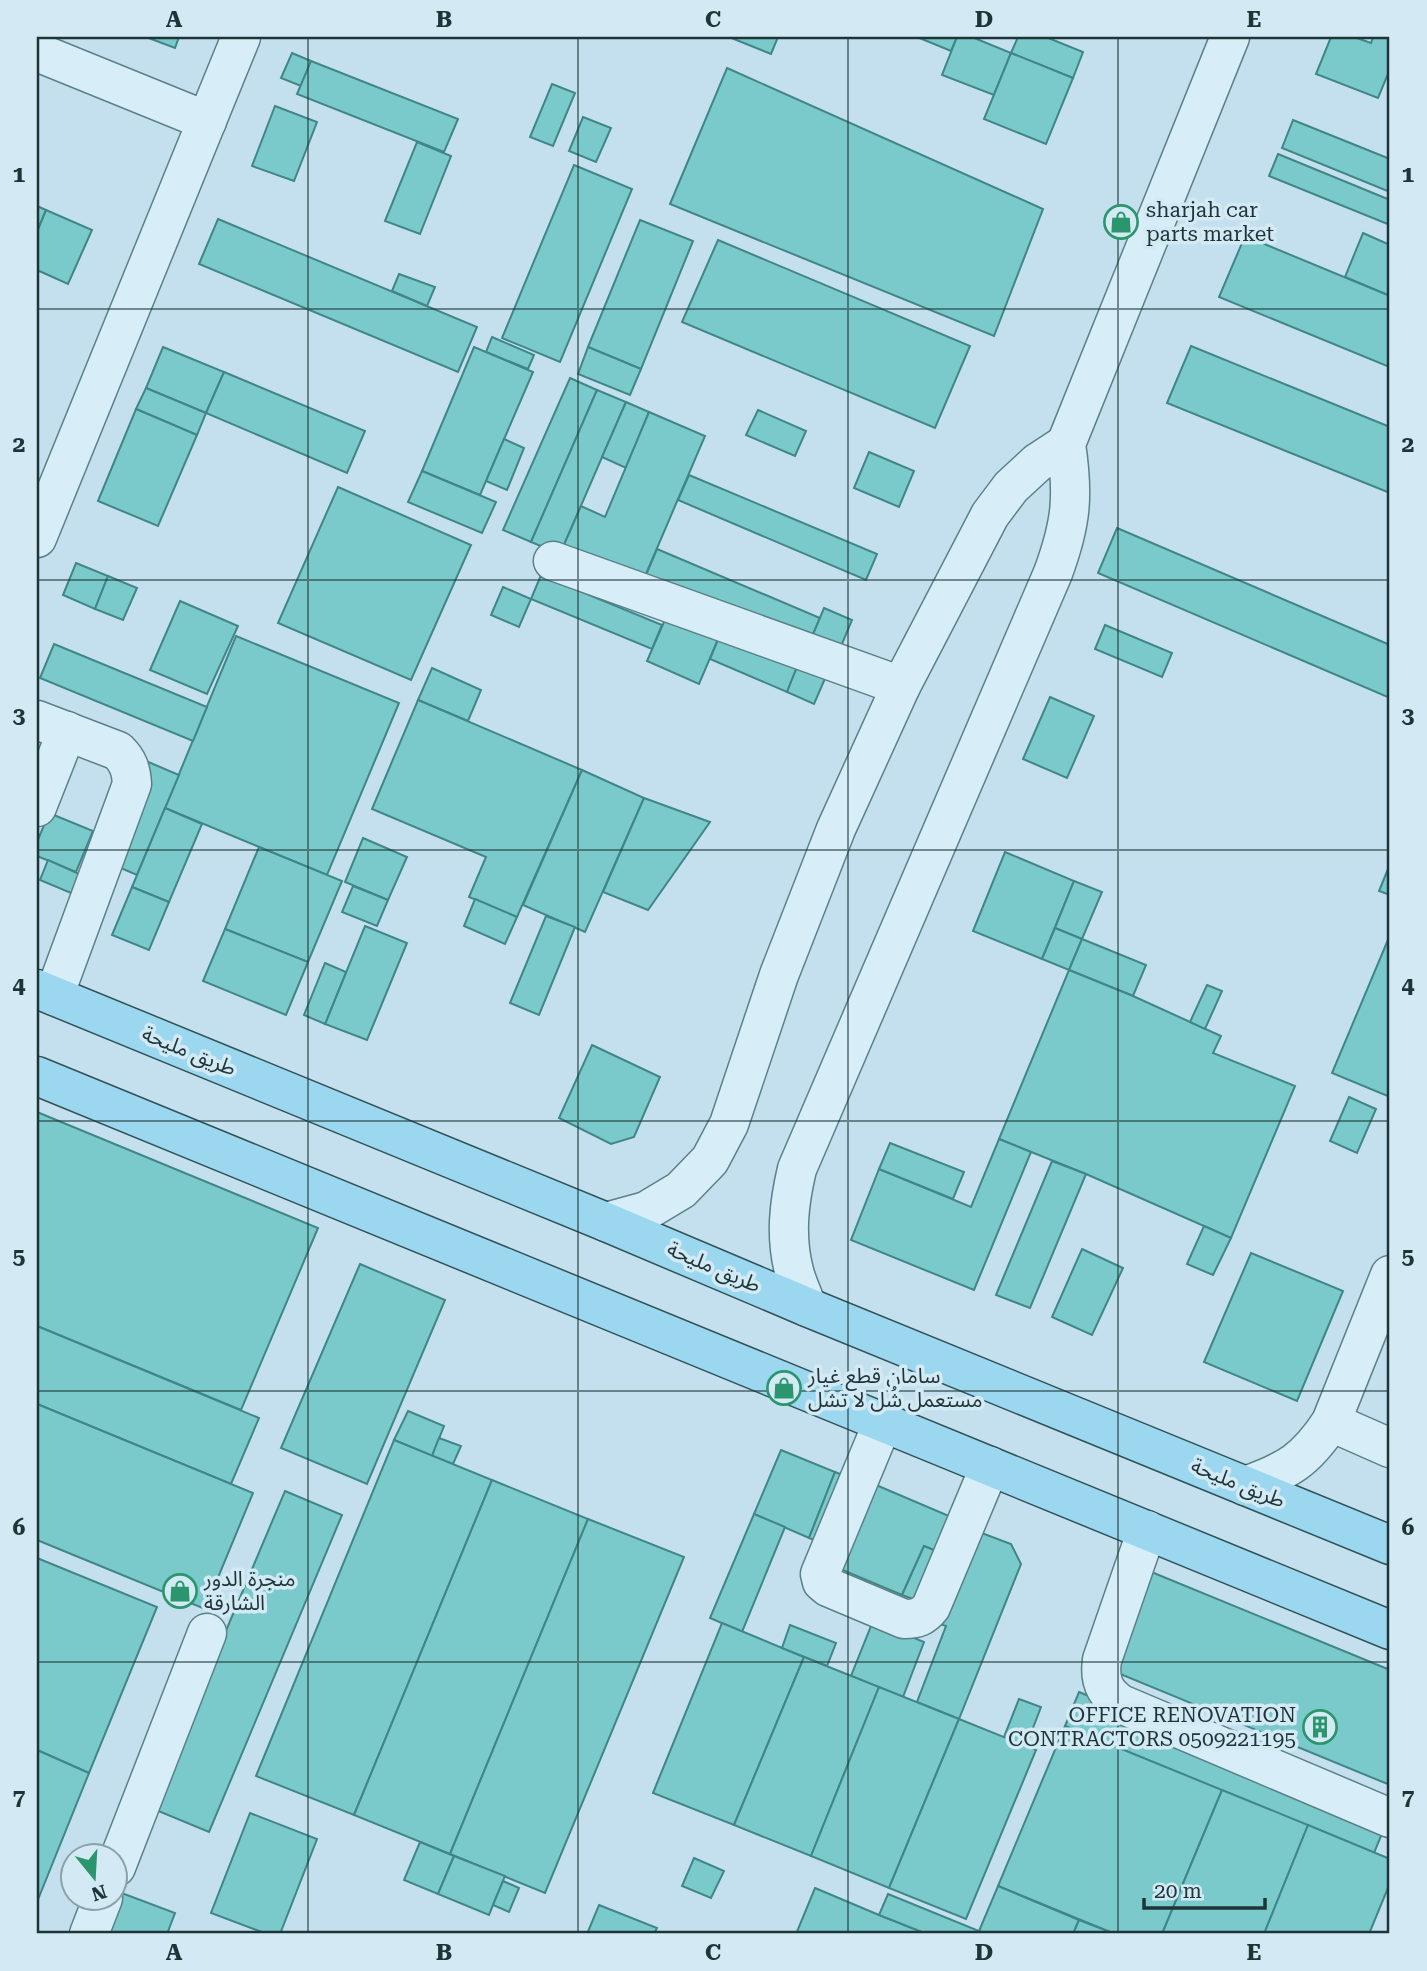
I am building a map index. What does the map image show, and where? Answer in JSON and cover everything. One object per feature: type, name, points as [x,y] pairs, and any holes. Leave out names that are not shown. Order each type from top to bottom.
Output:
[{"type":"main road","name":"طريق مليحة","points":[[46,993],[1390,1545]]},
{"type":"main road","points":[[37,1076],[1390,1630]]},
{"type":"street","points":[[37,538],[241,37]]},
{"type":"street","points":[[807,1307],[794,1271],[789,1237],[789,1203],[797,1168],[1064,542],[1071,499],[1066,444],[1230,37]]},
{"type":"street","points":[[37,52],[207,121]]},
{"type":"street","points":[[606,1222],[646,1211],[681,1190],[710,1160],[729,1124],[779,975],[836,829],[901,686],[990,515],[1011,487],[1037,463],[1066,444]]},
{"type":"street","points":[[553,561],[901,686]]},
{"type":"street","points":[[37,807],[52,726],[118,751],[127,760],[132,773],[132,784],[46,993]]},
{"type":"street","points":[[1245,1486],[1275,1475],[1297,1462],[1317,1444],[1331,1422],[1390,1275]]},
{"type":"street","points":[[883,1422],[820,1574],[822,1582],[828,1587],[904,1619],[925,1615],[931,1607],[990,1466]]},
{"type":"street","points":[[1331,1422],[1390,1448]]},
{"type":"street","points":[[1147,1530],[1102,1660],[1100,1673],[1103,1686],[1110,1697],[1133,1710],[1390,1818]]},
{"type":"street","points":[[126,1842],[207,1633]]},
{"type":"street","points":[[89,1934],[98,1912]]},
{"type":"building","points":[[146,37],[179,37],[175,48]]},
{"type":"building","points":[[729,37],[778,37],[771,54]]},
{"type":"building","points":[[917,37],[957,37],[951,51]]},
{"type":"building","points":[[957,37],[972,37],[1011,53],[994,95],[942,75]]},
{"type":"building","points":[[1018,37],[1046,37],[1083,52],[1073,78],[1011,53]]},
{"type":"building","points":[[1331,37],[1354,37],[1371,43],[1373,37],[1390,37],[1390,69],[1378,98],[1316,74]]},
{"type":"building","points":[[292,53],[311,61],[301,86],[281,78]]},
{"type":"building","points":[[1011,53],[1073,78],[1046,144],[984,119]]},
{"type":"building","points":[[311,61],[458,119],[444,152],[297,94]]},
{"type":"building","points":[[727,68],[1043,209],[994,336],[670,204]]},
{"type":"building","points":[[552,84],[575,93],[553,146],[530,137]]},
{"type":"building","points":[[275,106],[317,122],[294,181],[252,166]]},
{"type":"building","points":[[583,117],[611,128],[596,162],[569,151]]},
{"type":"building","points":[[1293,120],[1390,159],[1390,192],[1282,148]]},
{"type":"building","points":[[417,142],[451,156],[420,234],[385,221]]},
{"type":"building","points":[[1278,154],[1390,200],[1390,225],[1269,176]]},
{"type":"building","points":[[574,165],[632,189],[560,362],[502,338]]},
{"type":"building","points":[[37,206],[46,210],[37,232]]},
{"type":"building","points":[[46,210],[92,230],[68,284],[37,270],[37,232]]},
{"type":"building","points":[[218,219],[477,327],[458,372],[199,264]]},
{"type":"building","points":[[640,220],[693,241],[641,369],[588,347]]},
{"type":"building","points":[[1363,233],[1390,245],[1390,296],[1345,277]]},
{"type":"building","points":[[1245,236],[1390,296],[1390,359],[1387,366],[1219,297]]},
{"type":"building","points":[[718,240],[970,346],[935,428],[682,322]]},
{"type":"building","points":[[399,274],[435,287],[427,306],[392,291]]},
{"type":"building","points":[[492,337],[534,355],[528,369],[486,352]]},
{"type":"building","points":[[1191,346],[1390,427],[1390,493],[1167,403]]},
{"type":"building","points":[[163,347],[224,372],[206,413],[146,388]]},
{"type":"building","points":[[474,347],[533,372],[480,495],[422,471]]},
{"type":"building","points":[[588,347],[641,369],[630,395],[578,374]]},
{"type":"building","points":[[224,372],[365,431],[347,473],[206,413]]},
{"type":"building","points":[[570,378],[597,390],[531,542],[503,530]]},
{"type":"building","points":[[146,388],[206,413],[197,435],[136,409]]},
{"type":"building","points":[[597,390],[626,402],[560,554],[531,542]]},
{"type":"building","points":[[626,402],[649,412],[626,468],[602,457]]},
{"type":"building","points":[[136,409],[197,435],[158,526],[98,501]]},
{"type":"building","points":[[758,410],[806,431],[795,456],[746,435]]},
{"type":"building","points":[[649,412],[705,436],[640,588],[560,554],[581,506],[605,517]]},
{"type":"building","points":[[504,439],[524,448],[507,490],[486,481]]},
{"type":"building","points":[[869,452],[914,471],[899,507],[854,488]]},
{"type":"building","points":[[422,471],[496,502],[482,533],[408,502]]},
{"type":"building","points":[[689,475],[877,554],[866,580],[678,500]]},
{"type":"building","points":[[338,487],[471,545],[411,680],[278,623]]},
{"type":"building","points":[[1117,528],[1390,645],[1390,698],[1098,573]]},
{"type":"building","points":[[657,549],[820,618],[809,644],[646,575]]},
{"type":"building","points":[[76,563],[108,576],[95,609],[63,595]]},
{"type":"building","points":[[541,575],[662,625],[652,649],[531,599]]},
{"type":"building","points":[[108,576],[137,588],[123,620],[95,609]]},
{"type":"building","points":[[503,587],[531,599],[519,627],[491,615]]},
{"type":"building","points":[[180,601],[238,626],[207,694],[150,670]]},
{"type":"building","points":[[670,608],[722,630],[699,684],[647,661]]},
{"type":"building","points":[[824,608],[852,620],[837,656],[809,644]]},
{"type":"building","points":[[1105,625],[1172,653],[1162,677],[1095,649]]},
{"type":"building","points":[[722,630],[799,662],[787,692],[710,659]]},
{"type":"building","points":[[236,636],[399,703],[327,875],[165,808]]},
{"type":"building","points":[[54,644],[207,707],[193,741],[40,678]]},
{"type":"building","points":[[799,662],[827,674],[814,704],[787,692]]},
{"type":"building","points":[[432,668],[481,690],[468,721],[418,700]]},
{"type":"building","points":[[1050,697],[1094,716],[1067,778],[1023,759]]},
{"type":"building","points":[[418,700],[582,770],[517,917],[469,897],[486,857],[372,809]]},
{"type":"building","points":[[146,761],[179,775],[137,875],[104,861]]},
{"type":"building","points":[[582,770],[644,798],[585,932],[523,905]]},
{"type":"building","points":[[644,798],[710,822],[648,910],[603,892]]},
{"type":"building","points":[[165,808],[202,824],[169,902],[132,887]]},
{"type":"building","points":[[49,813],[93,831],[76,872],[37,856],[37,842]]},
{"type":"building","points":[[363,838],[407,857],[388,900],[345,882]]},
{"type":"building","points":[[259,847],[342,881],[308,962],[225,929]]},
{"type":"building","points":[[1005,852],[1074,881],[1042,959],[973,931]]},
{"type":"building","points":[[48,860],[86,877],[78,896],[40,880]]},
{"type":"building","points":[[1390,864],[1390,895],[1379,891]]},
{"type":"building","points":[[1074,881],[1102,892],[1082,939],[1055,928]]},
{"type":"building","points":[[353,886],[388,900],[377,926],[342,912]]},
{"type":"building","points":[[132,887],[169,902],[149,950],[112,935]]},
{"type":"building","points":[[475,899],[517,917],[505,944],[464,926]]},
{"type":"building","points":[[546,916],[575,927],[539,1015],[510,1003]]},
{"type":"building","points":[[365,926],[407,943],[367,1040],[325,1024]]},
{"type":"building","points":[[1055,928],[1082,939],[1069,970],[1042,959]]},
{"type":"building","points":[[225,929],[308,962],[286,1015],[203,981]]},
{"type":"building","points":[[1390,935],[1390,1097],[1332,1073]]},
{"type":"building","points":[[1082,939],[1146,965],[1133,996],[1069,970]]},
{"type":"building","points":[[325,963],[346,972],[325,1024],[304,1015]]},
{"type":"building","points":[[1069,970],[1221,1036],[1213,1053],[1295,1086],[1231,1238],[999,1139]]},
{"type":"building","points":[[1207,985],[1222,991],[1205,1029],[1190,1022]]},
{"type":"building","points":[[592,1045],[660,1077],[634,1137],[611,1144],[559,1118]]},
{"type":"building","points":[[1349,1097],[1376,1109],[1357,1153],[1330,1141]]},
{"type":"building","points":[[37,1112],[318,1228],[241,1410],[37,1326]]},
{"type":"building","points":[[999,1139],[1031,1152],[974,1290],[851,1240],[879,1169],[971,1207]]},
{"type":"building","points":[[890,1143],[964,1172],[953,1199],[879,1169]]},
{"type":"building","points":[[1052,1161],[1086,1174],[1030,1308],[996,1295]]},
{"type":"building","points":[[1204,1226],[1231,1238],[1213,1275],[1187,1264]]},
{"type":"building","points":[[1082,1249],[1123,1268],[1092,1335],[1052,1317]]},
{"type":"building","points":[[1251,1253],[1343,1291],[1297,1401],[1204,1362]]},
{"type":"building","points":[[360,1264],[445,1300],[367,1484],[281,1448]]},
{"type":"building","points":[[37,1326],[259,1418],[231,1484],[37,1404]]},
{"type":"building","points":[[37,1404],[253,1493],[205,1609],[37,1540]]},
{"type":"building","points":[[408,1411],[444,1426],[432,1456],[394,1440]]},
{"type":"building","points":[[439,1438],[461,1446],[453,1464],[432,1456]]},
{"type":"building","points":[[394,1440],[492,1480],[354,1815],[256,1776]]},
{"type":"building","points":[[781,1450],[835,1472],[809,1538],[754,1514]]},
{"type":"building","points":[[835,1472],[852,1479],[827,1545],[809,1538]]},
{"type":"building","points":[[492,1480],[588,1519],[450,1854],[354,1815]]},
{"type":"building","points":[[869,1482],[956,1519],[941,1553],[924,1546],[902,1595],[833,1566]]},
{"type":"building","points":[[285,1491],[342,1515],[209,1832],[151,1808]]},
{"type":"building","points":[[754,1514],[785,1527],[742,1632],[710,1618]]},
{"type":"building","points":[[588,1519],[684,1557],[545,1893],[450,1854]]},
{"type":"building","points":[[971,1529],[1011,1544],[1021,1564],[959,1719],[917,1702],[946,1626],[935,1622]]},
{"type":"building","points":[[924,1546],[941,1553],[921,1602],[902,1595]]},
{"type":"building","points":[[37,1558],[157,1607],[89,1773],[37,1750]]},
{"type":"building","name":"OFFICE RENOVATION CONTRACTORS 0509221195","points":[[1149,1571],[1390,1670],[1390,1785],[1108,1669]]},
{"type":"building","points":[[873,1621],[924,1642],[903,1697],[851,1676]]},
{"type":"building","points":[[722,1623],[804,1657],[734,1825],[653,1793]]},
{"type":"building","points":[[790,1625],[836,1643],[827,1666],[782,1648]]},
{"type":"building","points":[[804,1657],[879,1687],[811,1856],[734,1825]]},
{"type":"building","points":[[879,1687],[959,1719],[889,1888],[811,1856]]},
{"type":"building","points":[[1079,1692],[1388,1819],[1374,1853],[1065,1726]]},
{"type":"building","points":[[1019,1699],[1041,1707],[1026,1746],[1004,1737]]},
{"type":"building","points":[[959,1719],[1036,1750],[966,1919],[889,1888]]},
{"type":"building","points":[[1065,1726],[1222,1790],[1162,1934],[1115,1934],[998,1886]]},
{"type":"building","points":[[37,1750],[89,1773],[37,1902]]},
{"type":"building","points":[[1222,1790],[1308,1825],[1264,1934],[1162,1934]]},
{"type":"building","points":[[250,1813],[317,1839],[280,1934],[267,1934],[211,1913]]},
{"type":"building","points":[[1308,1825],[1390,1859],[1390,1883],[1369,1934],[1264,1934]]},
{"type":"building","points":[[420,1842],[454,1856],[438,1894],[404,1880]]},
{"type":"building","points":[[454,1856],[505,1876],[489,1915],[438,1894]]},
{"type":"building","points":[[694,1858],[724,1871],[711,1898],[682,1886]]},
{"type":"building","points":[[503,1881],[519,1888],[509,1912],[493,1905]]},
{"type":"building","points":[[998,1886],[1079,1920],[1073,1934],[986,1934],[979,1931]]},
{"type":"building","points":[[815,1888],[879,1915],[927,1934],[796,1934]]},
{"type":"building","points":[[888,1894],[979,1931],[978,1934],[927,1934],[879,1915]]},
{"type":"building","points":[[130,1896],[175,1913],[167,1934],[103,1934],[111,1912],[130,1912]]},
{"type":"building","points":[[599,1905],[657,1928],[654,1934],[587,1934]]},
{"type":"building","points":[[1079,1920],[1115,1934],[1073,1934]]},
{"type":"place","name":"sharjah car parts market","points":[[1121,222]]},
{"type":"place","name":"سامان قطع غيار مستعمل شُل لا تشل","points":[[784,1388]]},
{"type":"place","name":"منجرة الدور الشارقة","points":[[180,1591]]},
{"type":"place","name":"OFFICE RENOVATION CONTRACTORS 0509221195","points":[[1320,1727]]}]
